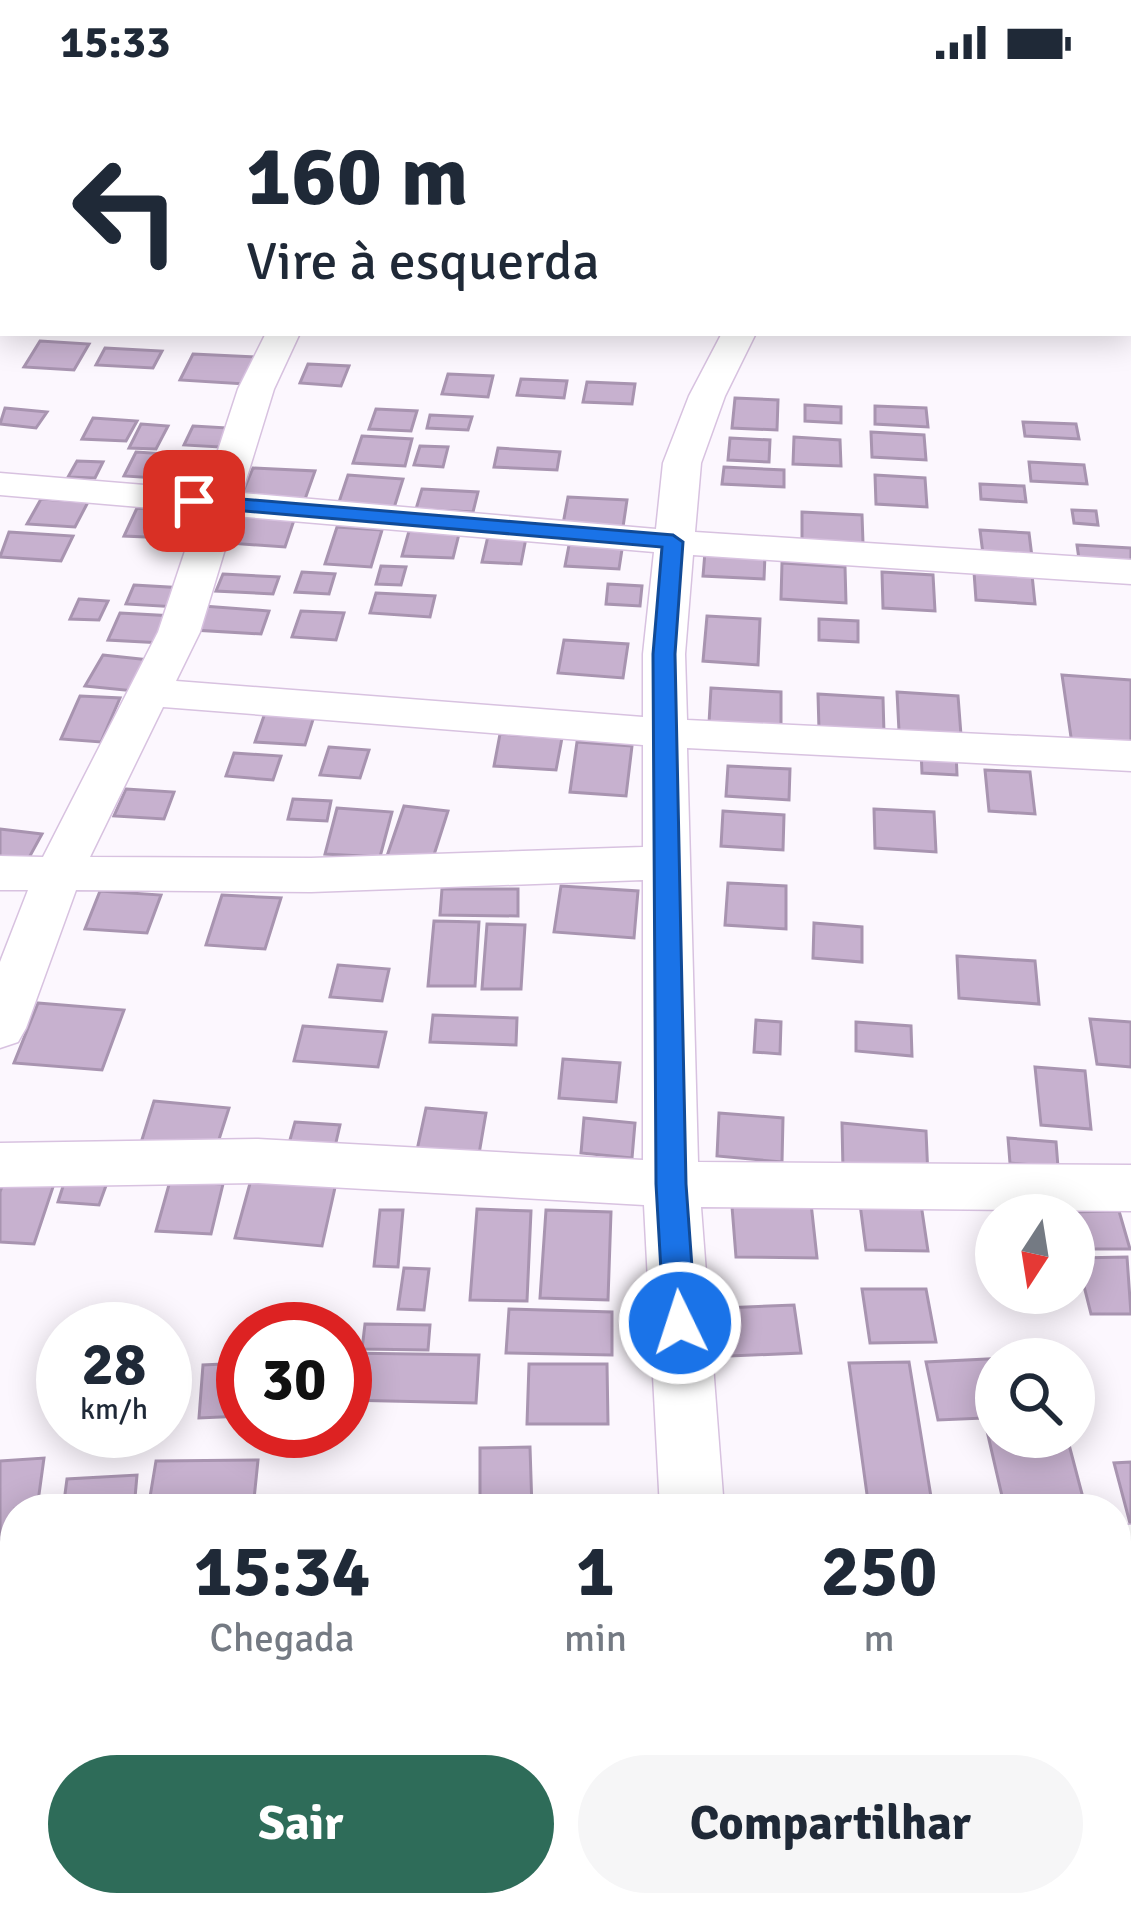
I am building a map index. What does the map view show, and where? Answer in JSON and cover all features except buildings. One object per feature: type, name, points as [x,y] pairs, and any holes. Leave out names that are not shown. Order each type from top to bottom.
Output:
[{"type":"street","points":[[0,1028],[58,874],[179,632],[216,503],[256,389],[282,336]]},
{"type":"street","points":[[691,1494],[671,1184],[664,654],[682,464],[707,396],[737,336]]},
{"type":"street","points":[[0,484],[673,542],[1131,572]]},
{"type":"street","points":[[149,692],[666,733],[1131,757]]},
{"type":"street","points":[[0,873],[310,875],[667,863]]},
{"type":"street","points":[[0,1166],[258,1161],[671,1184],[1131,1188]]},
{"type":"route","points":[[194,501],[673,542],[664,654],[671,1184],[680,1323]]}]
